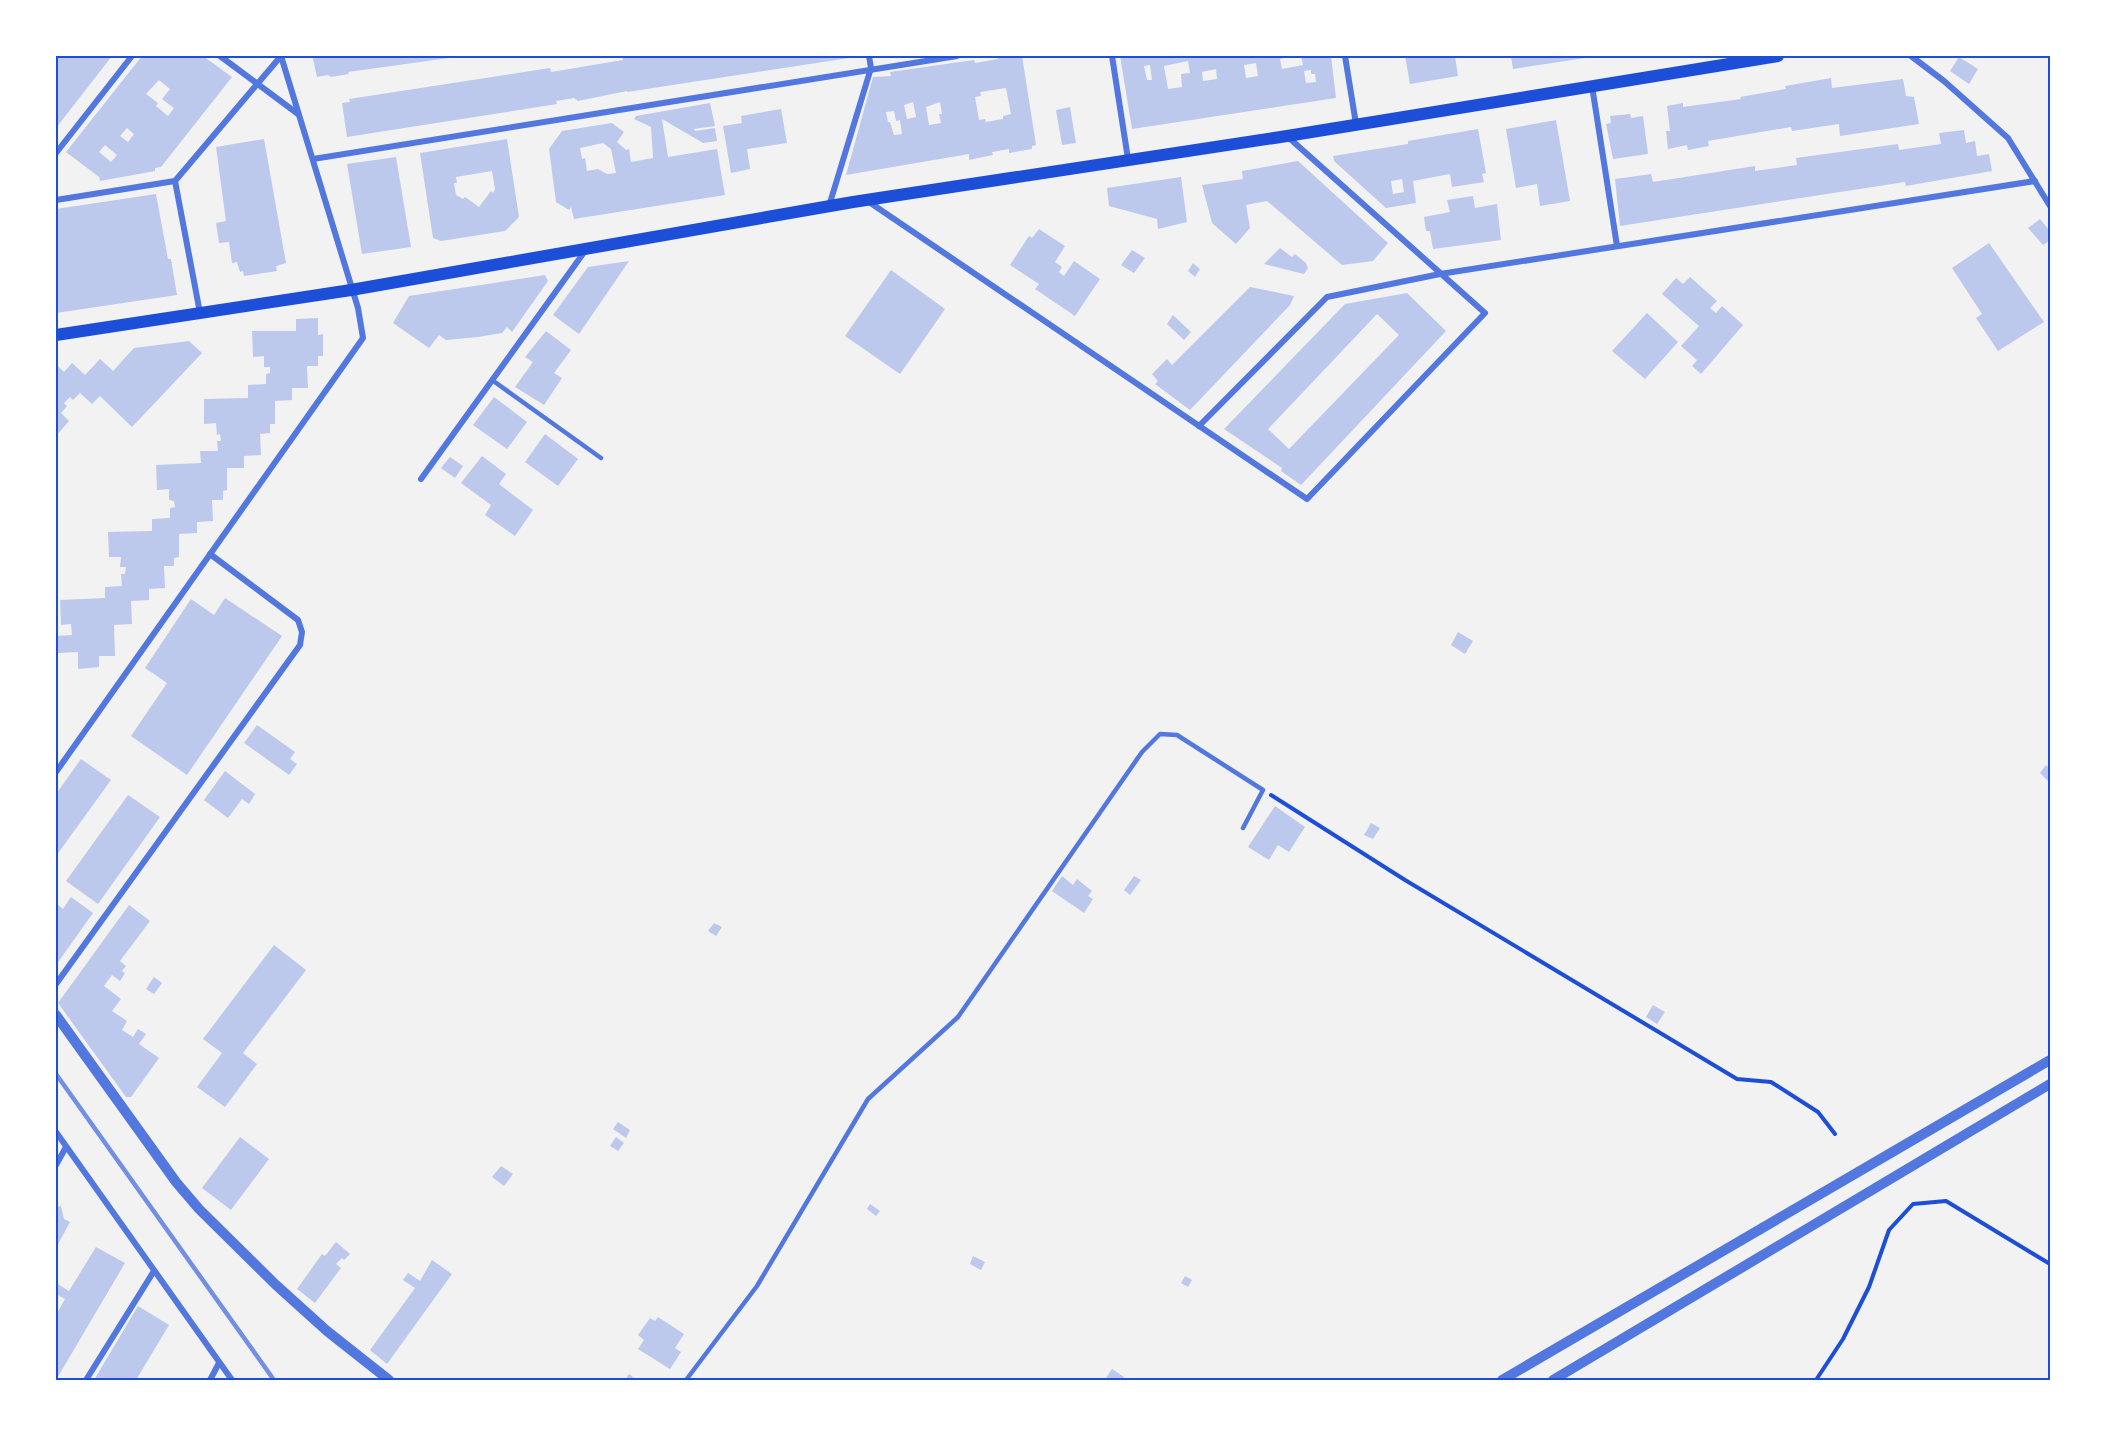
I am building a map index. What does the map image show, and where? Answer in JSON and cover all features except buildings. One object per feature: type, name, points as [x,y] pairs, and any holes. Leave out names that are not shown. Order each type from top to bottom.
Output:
[{"type":"main road","points":[[56,335],[351,290],[866,200],[1287,136],[1778,56]]},
{"type":"street","points":[[56,153],[132,56]]},
{"type":"street","points":[[220,56],[298,114]]},
{"type":"street","points":[[56,200],[175,181],[281,56]]},
{"type":"street","points":[[56,772],[363,338],[358,308],[281,56]]},
{"type":"street","points":[[829,206],[870,68],[869,56]]},
{"type":"street","points":[[313,159],[870,68],[957,56]]},
{"type":"street","points":[[1112,56],[1128,159]]},
{"type":"street","points":[[1345,56],[1356,124]]},
{"type":"street","points":[[1911,56],[1944,81],[2008,138],[2050,206]]},
{"type":"street","points":[[1592,86],[1617,246]]},
{"type":"street","points":[[866,200],[1307,499],[1485,313],[1287,136]]},
{"type":"street","points":[[175,181],[200,313]]},
{"type":"street","points":[[1199,426],[1327,297],[1440,274],[2035,181]]},
{"type":"street","points":[[421,479],[585,250]]},
{"type":"street","points":[[56,984],[300,645],[302,632],[298,620],[210,554]]},
{"type":"street","points":[[56,1015],[176,1182],[199,1209],[302,1308],[388,1380]]},
{"type":"street","points":[[1502,1380],[2050,1059]]},
{"type":"street","points":[[1553,1380],[2050,1084]]},
{"type":"street","points":[[56,1132],[231,1380]]},
{"type":"street","points":[[56,1165],[66,1147]]},
{"type":"street","points":[[86,1380],[154,1271]]},
{"type":"street","points":[[210,1380],[219,1364]]},
{"type":"lane","points":[[492,380],[601,458]]},
{"type":"lane","points":[[686,1380],[757,1286],[868,1099],[958,1017],[1142,752],[1160,734],[1177,735],[1263,790],[1243,828]]},
{"type":"path","points":[[1263,790],[1406,880],[1737,1079],[1771,1082],[1818,1112],[1835,1134]]},
{"type":"path","points":[[1816,1380],[1843,1339],[1869,1287],[1889,1230],[1913,1204],[1946,1201],[2050,1264]]},
{"type":"railway","points":[[56,1074],[274,1380]]}]
